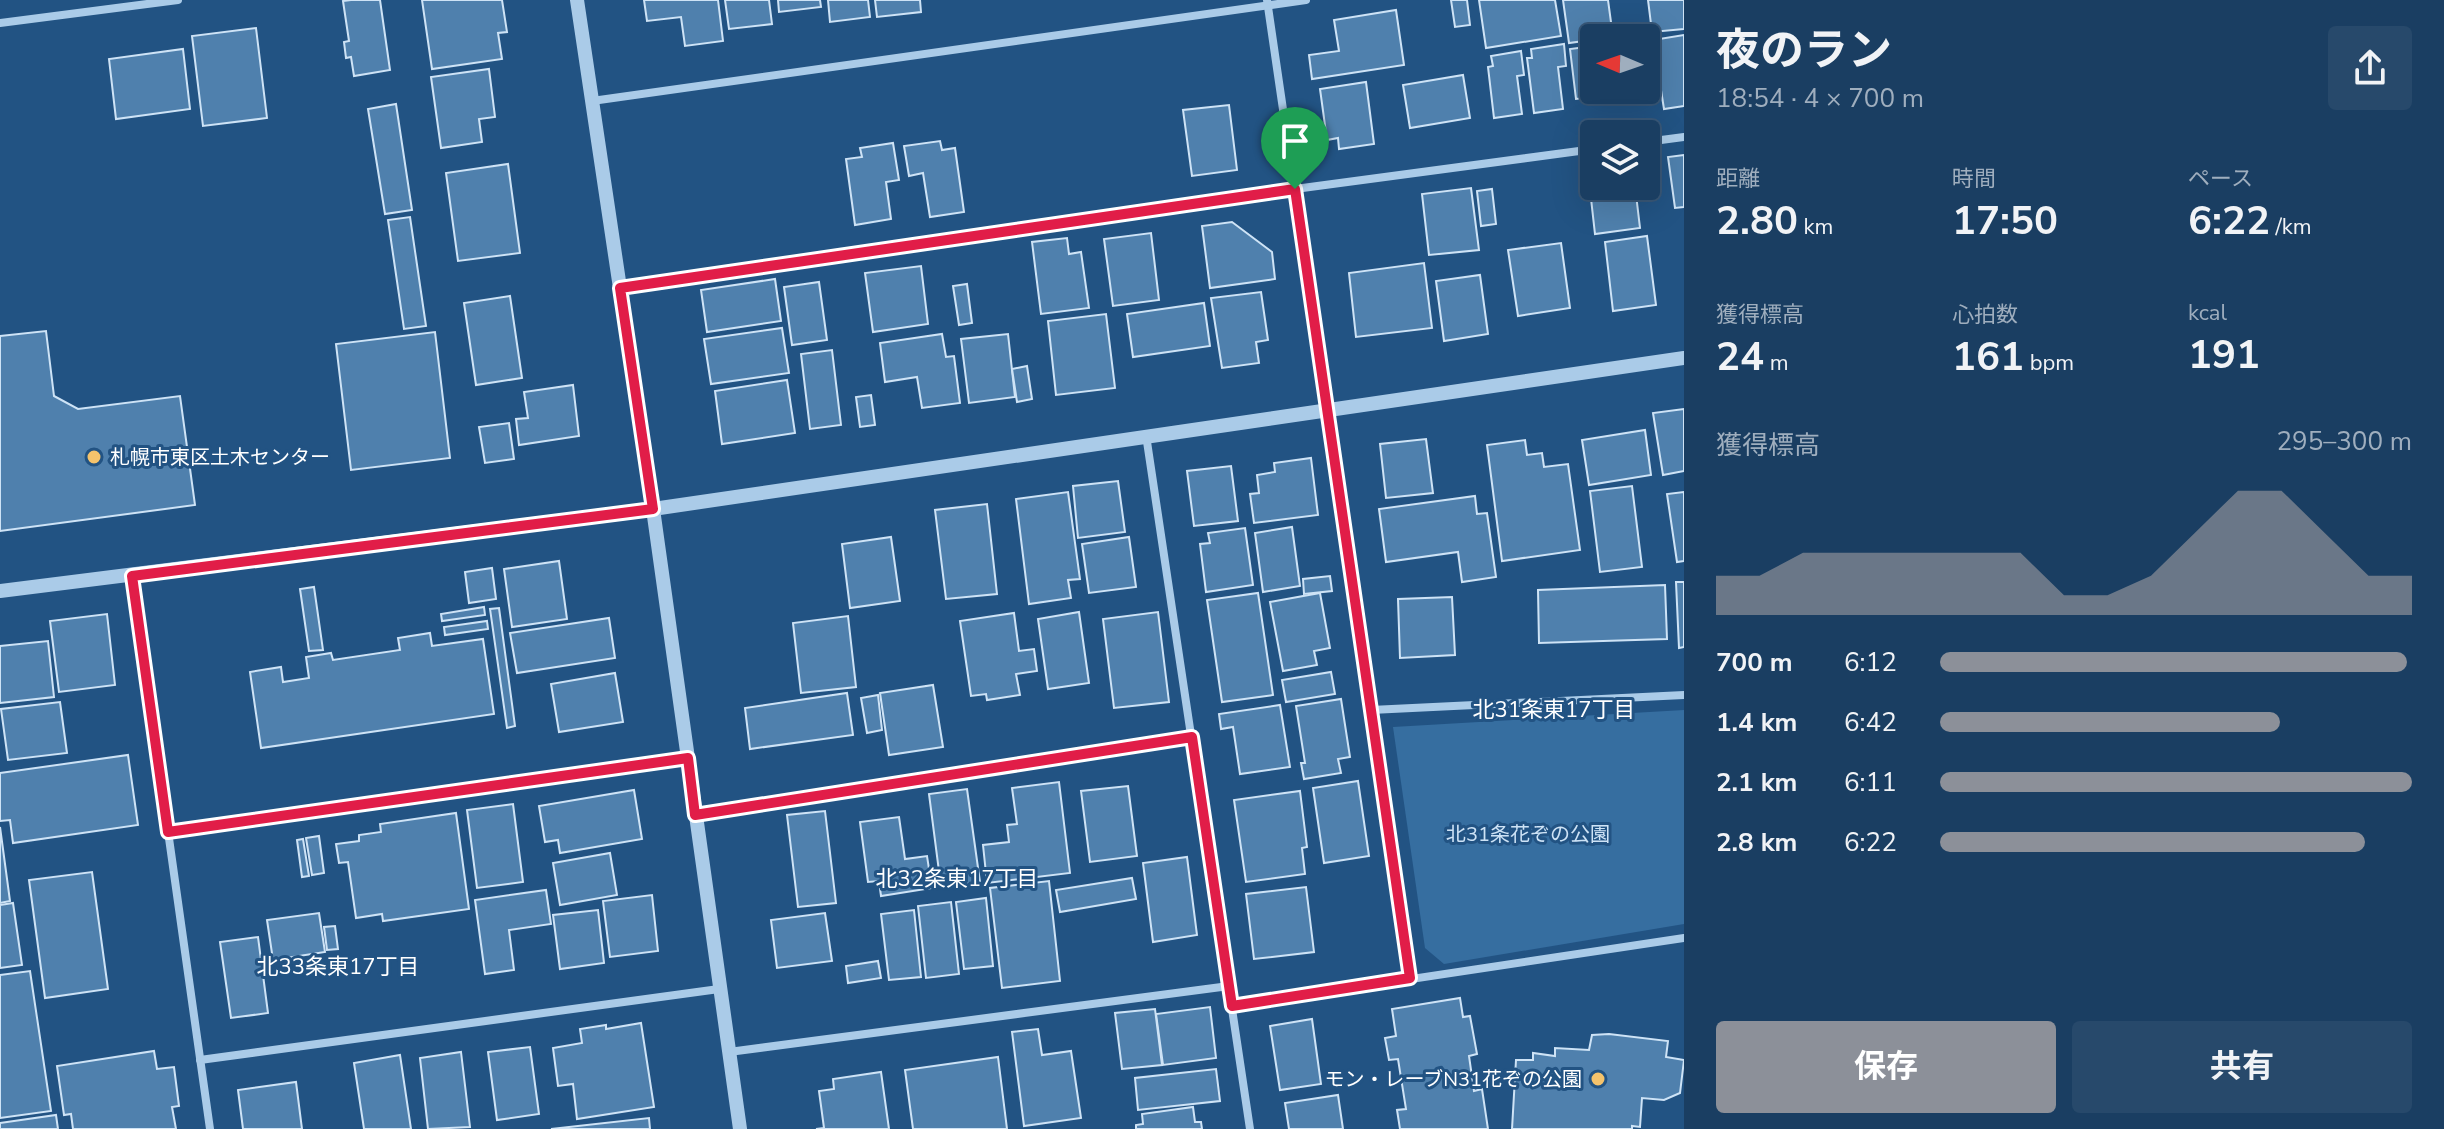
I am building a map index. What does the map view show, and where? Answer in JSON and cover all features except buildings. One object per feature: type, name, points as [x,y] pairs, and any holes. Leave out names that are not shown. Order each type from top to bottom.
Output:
[{"type":"street","points":[[0,23],[178,0]]},
{"type":"street","points":[[577,0],[653,509],[740,1129]]},
{"type":"street","points":[[592,101],[1306,0]]},
{"type":"street","points":[[1268,3],[1410,978]]},
{"type":"street","points":[[1660,140],[1684,137]]},
{"type":"street","points":[[620,288],[1295,189],[1580,151]]},
{"type":"street","points":[[0,591],[653,509],[1684,358]]},
{"type":"street","points":[[1146,435],[1250,1129]]},
{"type":"street","points":[[132,576],[210,1129]]},
{"type":"street","points":[[1371,710],[1684,695]]},
{"type":"street","points":[[695,815],[1192,737]]},
{"type":"street","points":[[168,832],[688,758]]},
{"type":"street","points":[[1232,1006],[1684,938]]},
{"type":"street","points":[[729,1052],[1229,986]]},
{"type":"street","points":[[200,1060],[719,989]]},
{"type":"green space","name":"北31条花ぞの公園","points":[[1684,710],[1684,924],[1444,964],[1425,948],[1393,727]]},
{"type":"place","name":"札幌市東区土木センター","points":[[94,457]]},
{"type":"place","name":"モン・レーブN31花ぞの公園","points":[[1598,1079]]},
{"type":"district","name":"北31条東17丁目","points":[[1554,709]]},
{"type":"district","name":"北32条東17丁目","points":[[957,878]]},
{"type":"district","name":"北33条東17丁目","points":[[338,966]]},
{"type":"route","points":[[1295,189],[1410,978],[1232,1006],[1192,737],[695,815],[688,758],[168,832],[132,576],[653,509],[620,288],[1295,189]]}]
